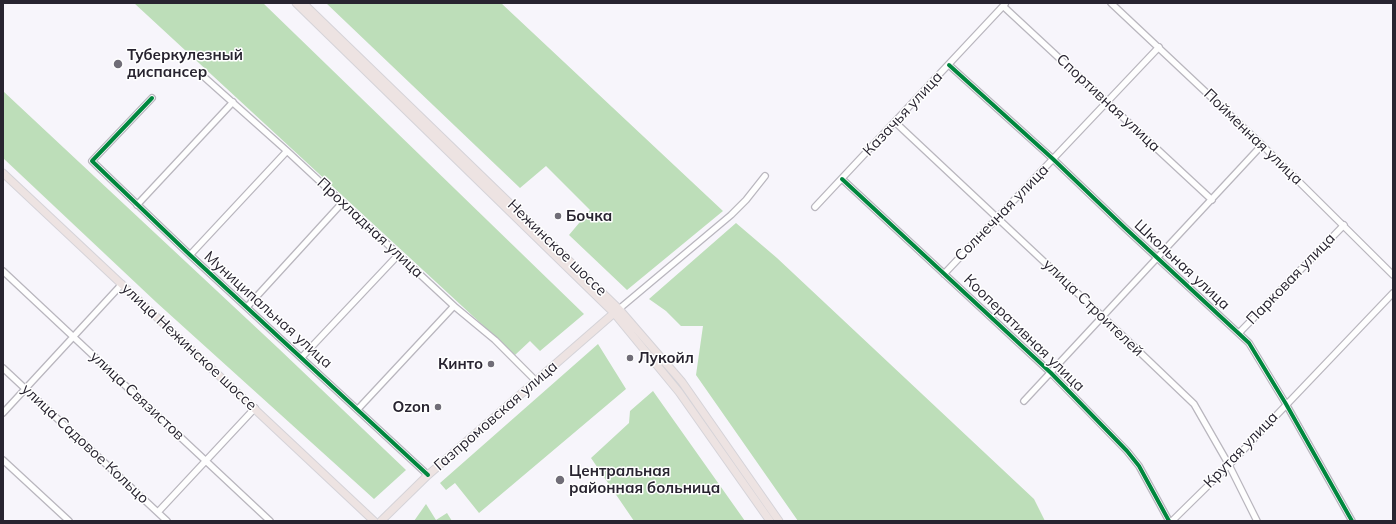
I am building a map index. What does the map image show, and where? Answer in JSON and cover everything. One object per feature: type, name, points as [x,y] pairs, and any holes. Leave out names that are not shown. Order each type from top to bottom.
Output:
[{"type":"main road","name":"Нежинское шоссе","points":[[296,3],[617,311],[679,392],[770,521]]},
{"type":"main road","name":"Нежинское шоссе","points":[[303,3],[617,311],[682,382],[779,521]]},
{"type":"main road","name":"улица Нежинское шоссе","points":[[3,173],[374,521]]},
{"type":"main road","name":"Газпромовская улица","points":[[381,521],[428,474],[617,311]]},
{"type":"street","name":"Пойменная улица","points":[[1111,3],[1262,145],[1393,275]]},
{"type":"street","name":"Казачья улица","points":[[815,207],[949,65],[1004,4]]},
{"type":"street","name":"Спортивная улица","points":[[1004,4],[1106,102],[1212,200]]},
{"type":"street","name":"Солнечная улица","points":[[944,274],[1159,47]]},
{"type":"street","name":"Школьная улица","points":[[949,65],[1053,159],[1249,343],[1286,404],[1352,521]]},
{"type":"street","name":"Прохладная улица","points":[[203,76],[287,151],[454,306],[483,329],[536,381]]},
{"type":"street","name":"Муниципальная улица","points":[[152,98],[92,162],[190,255],[428,474]]},
{"type":"street","points":[[137,205],[233,102]]},
{"type":"street","name":"улица Строителей","points":[[895,122],[1194,404],[1229,465],[1257,521]]},
{"type":"street","points":[[1024,401],[1262,145]]},
{"type":"street","points":[[190,255],[287,151]]},
{"type":"street","points":[[617,311],[731,215],[746,200],[765,176]]},
{"type":"street","name":"Кооперативная улица","points":[[842,179],[1050,373],[1127,451],[1139,466],[1170,521]]},
{"type":"street","points":[[247,307],[342,203]]},
{"type":"street","name":"Парковая улица","points":[[1239,333],[1344,225]]},
{"type":"street","points":[[302,357],[399,254]]},
{"type":"street","name":"улица Связистов","points":[[3,271],[270,521]]},
{"type":"street","points":[[3,413],[122,284]]},
{"type":"street","name":"Крутая улица","points":[[1170,521],[1229,465],[1393,293]]},
{"type":"street","points":[[358,409],[454,306]]},
{"type":"street","name":"улица Садовое Кольцо","points":[[3,368],[166,521]]},
{"type":"street","points":[[158,512],[255,408]]},
{"type":"street","points":[[3,460],[69,521]]},
{"type":"green space","points":[[134,3],[263,3],[584,314],[540,351],[530,341],[515,355]]},
{"type":"green space","points":[[326,3],[501,3],[723,211],[627,290],[569,235],[590,210],[546,166],[520,188]]},
{"type":"green space","points":[[3,91],[406,470],[374,499],[156,302],[3,158]]},
{"type":"green space","points":[[736,223],[777,258],[1034,499],[1045,521],[798,521],[696,375],[703,326],[681,326],[666,311],[649,299]]},
{"type":"green space","points":[[598,344],[626,389],[479,513],[455,483],[446,490],[440,483]]},
{"type":"green space","points":[[653,391],[745,521],[634,521],[591,458],[629,423],[630,411]]},
{"type":"green space","points":[[426,504],[436,520],[447,513],[452,521],[414,521]]},
{"type":"cycle path","points":[[949,65],[1053,159],[1249,343],[1286,404],[1352,521]]},
{"type":"cycle path","points":[[152,98],[92,161],[190,255],[428,475]]},
{"type":"cycle path","points":[[842,179],[1051,373],[1127,451],[1139,466],[1169,521]]},
{"type":"place","name":"Туберкулезный диспансер","points":[[118,64]]},
{"type":"place","name":"Бочка","points":[[558,216]]},
{"type":"place","name":"Лукойл","points":[[630,358]]},
{"type":"place","name":"Кинто","points":[[491,364]]},
{"type":"place","name":"Ozon","points":[[438,407]]},
{"type":"place","name":"Центральная районная больница","points":[[560,480]]}]
